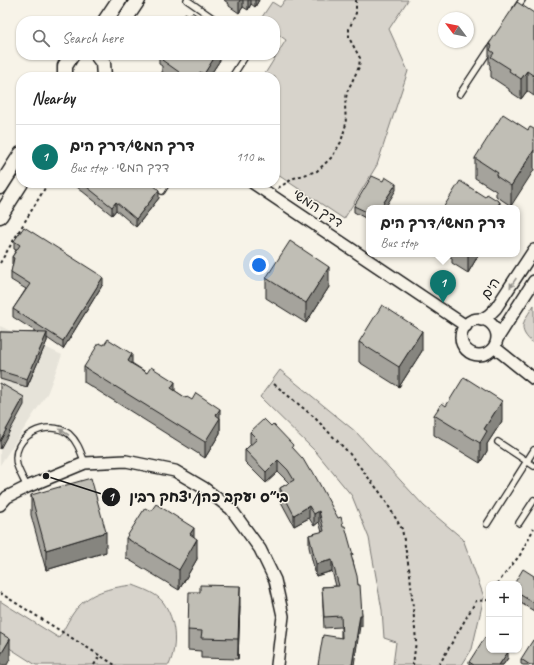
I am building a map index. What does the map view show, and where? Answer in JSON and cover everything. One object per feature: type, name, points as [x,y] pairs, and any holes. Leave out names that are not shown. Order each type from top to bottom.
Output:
[{"type":"street","points":[[108,16],[119,0]]},
{"type":"street","points":[[127,16],[138,0]]},
{"type":"street","points":[[65,72],[66,63],[68,60]]},
{"type":"street","points":[[0,187],[16,162]]},
{"type":"street","points":[[0,216],[18,188]]},
{"type":"street","name":"דדך המשי","points":[[260,188],[466,326]]},
{"type":"street","name":"הים","points":[[481,320],[496,308],[534,250]]},
{"type":"street","points":[[495,343],[496,331],[493,326],[481,320],[472,321],[466,326],[461,339],[467,351],[480,355],[488,353],[495,343],[534,281]]},
{"type":"street","points":[[495,343],[534,379]]},
{"type":"street","points":[[0,504],[7,497],[27,487],[85,463],[126,461],[175,471],[204,488],[231,509],[260,549],[275,580],[283,616],[277,665]]},
{"type":"lane","points":[[187,0],[210,16]]},
{"type":"lane","points":[[514,13],[522,0]]},
{"type":"lane","points":[[460,94],[497,38]]},
{"type":"lane","points":[[235,72],[243,60]]},
{"type":"lane","points":[[27,487],[17,464],[18,451],[24,439],[35,430],[47,427],[59,428],[78,444],[85,463]]},
{"type":"lane","points":[[498,442],[534,466]]},
{"type":"lane","points":[[486,524],[534,450]]},
{"type":"lane","points":[[519,523],[534,500]]},
{"type":"path","points":[[280,187],[294,178],[317,171],[332,157],[341,142],[346,124],[345,105],[347,92],[359,67],[360,58],[349,38],[348,29],[356,13],[356,0]]},
{"type":"path","points":[[0,262],[45,188]]},
{"type":"path","points":[[271,195],[279,188]]},
{"type":"path","points":[[274,384],[314,417],[349,453],[382,495],[402,529],[410,574],[416,642],[413,665]]},
{"type":"path","points":[[499,581],[520,555],[534,528]]},
{"type":"path","points":[[0,593],[115,665]]},
{"type":"path","points":[[439,665],[447,648],[459,632],[476,601],[486,600]]},
{"type":"path","points":[[94,665],[100,655]]},
{"type":"shaded area","points":[[285,0],[408,0],[389,29],[408,71],[377,165],[344,219],[280,176],[280,72],[266,72],[274,60],[280,60],[280,50],[286,40],[280,36],[280,16],[263,16],[272,2],[280,7]]},
{"type":"shaded area","points":[[534,305],[534,344],[525,334],[523,325]]},
{"type":"shaded area","points":[[0,326],[62,355],[47,394],[0,465]]},
{"type":"shaded area","points":[[280,370],[356,432],[424,506],[463,539],[484,597],[472,649],[462,665],[393,665],[396,642],[384,638],[382,610],[369,538],[352,496],[316,452],[260,397]]},
{"type":"shaded area","points":[[133,585],[157,596],[163,602],[171,617],[174,633],[174,649],[169,665],[36,665],[0,642],[0,601],[59,638],[73,613],[85,601],[97,593]]},
{"type":"building","points":[[517,2],[534,13],[534,76],[527,71],[521,79],[509,71],[510,69],[491,57],[494,53],[490,50],[492,46],[489,44]]},
{"type":"building","points":[[192,12],[198,16],[183,16],[185,13],[189,15]]},
{"type":"building","points":[[162,60],[213,60],[205,72],[179,72]]},
{"type":"building","points":[[503,114],[528,130],[530,127],[534,129],[534,150],[511,186],[496,176],[498,173],[475,158]]},
{"type":"building","points":[[372,176],[383,181],[385,177],[396,184],[382,205],[366,205],[366,212],[354,206]]},
{"type":"building","points":[[460,181],[485,197],[487,194],[500,202],[498,205],[445,205]]},
{"type":"building","points":[[88,188],[157,188],[159,190],[136,219],[116,202],[112,207]]},
{"type":"building","points":[[24,227],[103,277],[63,341],[13,309],[30,284],[11,272],[14,258],[12,257],[20,245],[14,241]]},
{"type":"building","points":[[290,241],[329,267],[306,303],[266,278]]},
{"type":"building","points":[[382,305],[422,331],[399,367],[359,342]]},
{"type":"building","points":[[0,332],[47,333],[27,379],[0,371]]},
{"type":"building","points":[[108,339],[132,354],[128,361],[132,364],[147,373],[151,367],[175,382],[171,388],[186,398],[187,397],[192,400],[196,393],[220,409],[216,415],[220,418],[205,442],[84,367],[99,343],[104,345]]},
{"type":"building","points":[[464,377],[502,401],[484,429],[487,431],[480,443],[434,415],[442,403],[446,406]]},
{"type":"building","points":[[0,383],[24,397],[0,441]]},
{"type":"building","points":[[264,419],[271,426],[273,424],[293,445],[292,447],[303,459],[310,471],[312,470],[338,518],[341,517],[343,526],[345,526],[353,555],[351,555],[358,585],[360,585],[362,615],[360,615],[352,665],[318,665],[323,635],[342,638],[341,616],[324,617],[322,587],[339,586],[332,560],[316,564],[309,535],[324,531],[319,511],[314,514],[309,506],[294,515],[280,488],[294,480],[288,470],[278,460],[266,472],[245,450],[257,439],[250,432]]},
{"type":"building","points":[[91,478],[106,532],[46,550],[31,495]]},
{"type":"building","points":[[156,504],[194,528],[190,534],[197,539],[179,570],[126,538],[145,508],[151,511]]},
{"type":"building","points":[[523,569],[534,576],[534,603],[522,596],[522,581],[516,581]]},
{"type":"building","points":[[200,585],[240,586],[238,639],[201,638],[202,631],[188,630],[189,592],[200,592]]},
{"type":"building","points":[[0,633],[10,639],[0,656]]},
{"type":"building","points":[[485,637],[486,653],[507,653],[499,665],[474,665],[469,662]]},
{"type":"building","points":[[533,640],[534,665],[530,665],[521,659]]},
{"type":"place","name":"דרך המשי/דרך הים","points":[[443,303]]},
{"type":"place","name":"בי״ס יעקב כהן/יצחק רבין","points":[[46,476]]}]
